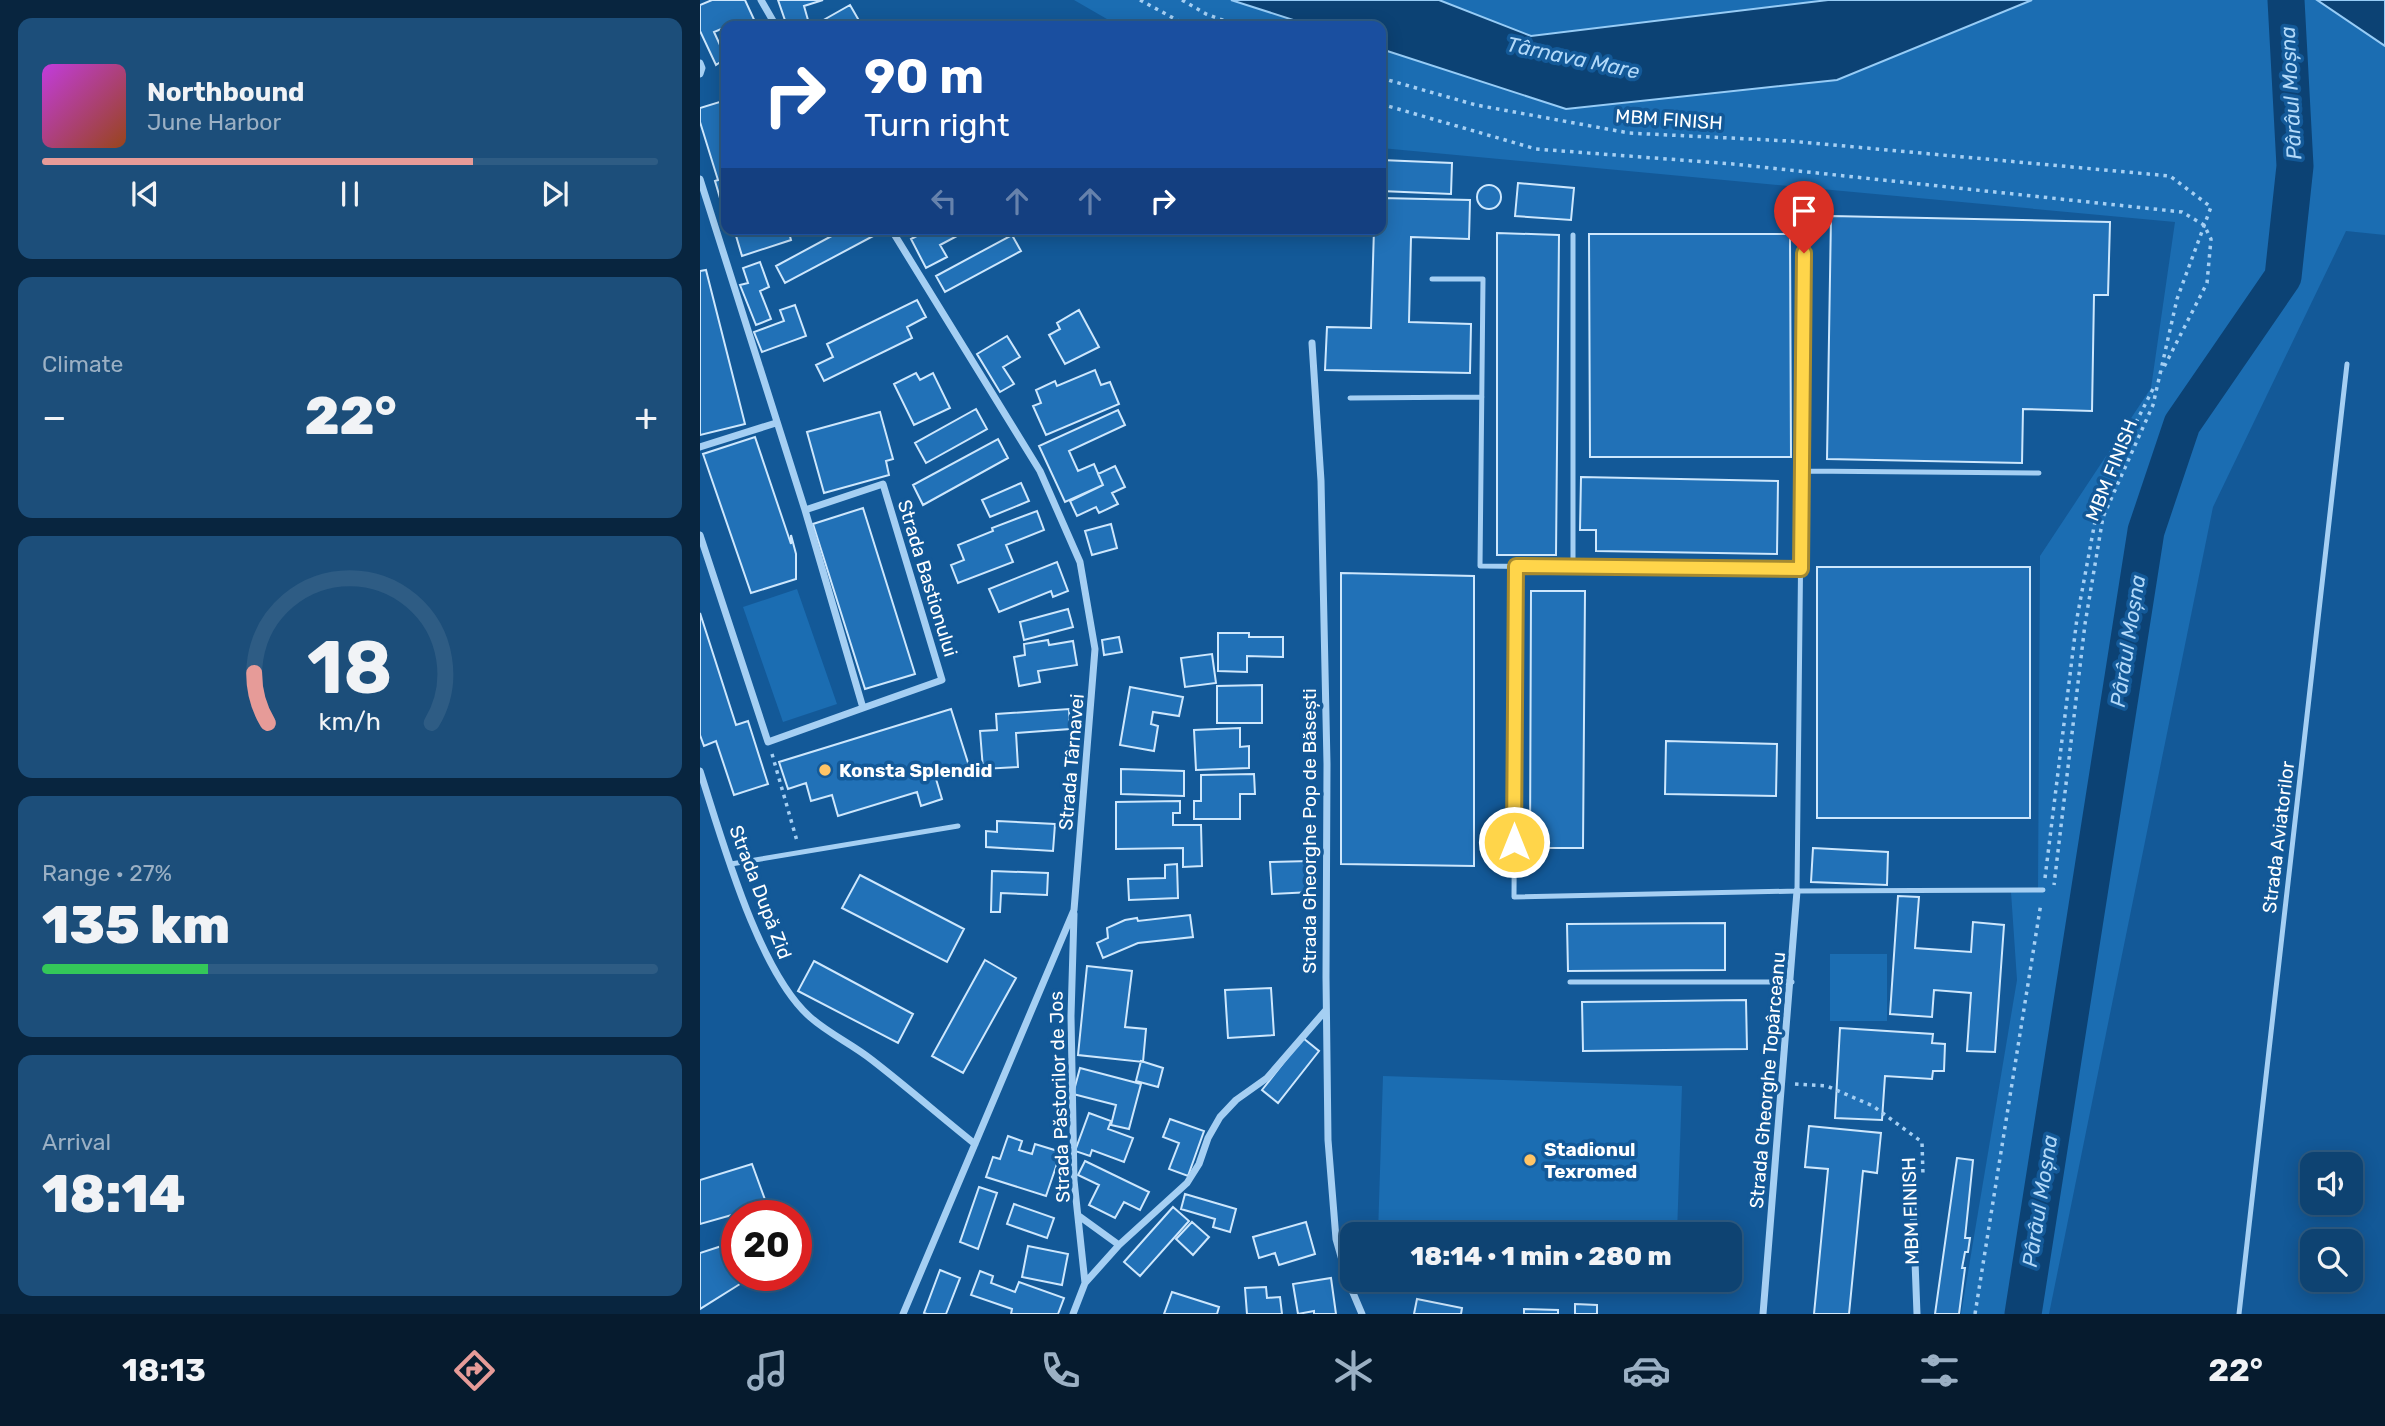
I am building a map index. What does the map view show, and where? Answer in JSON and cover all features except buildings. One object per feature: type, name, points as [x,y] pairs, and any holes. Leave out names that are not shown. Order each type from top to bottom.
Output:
[{"type":"street","points":[[761,0],[773,21]]},
{"type":"street","points":[[700,63],[700,74]]},
{"type":"street","points":[[700,179],[805,510],[863,708]]},
{"type":"street","name":"Strada Târnavei","points":[[895,235],[1040,471],[1080,562],[1096,649],[1074,909],[903,1314]]},
{"type":"street","name":"Strada Gheorghe Pop de Băsești","points":[[1312,343],[1321,481],[1327,764],[1328,1140],[1336,1239],[1348,1281],[1362,1314]]},
{"type":"street","points":[[700,447],[776,423]]},
{"type":"street","name":"Strada Bastionului","points":[[768,742],[942,680],[883,484],[805,510]]},
{"type":"street","points":[[700,535],[768,742]]},
{"type":"street","name":"Strada După Zid","points":[[700,771],[731,864],[774,969],[810,1017],[871,1059],[975,1144]]},
{"type":"street","name":"Strada Gheorghe Topârceanu","points":[[1763,1314],[1797,891]]},
{"type":"street","name":"Strada Păstorilor de Jos","points":[[1074,909],[1071,1030],[1074,1180],[1085,1283]]},
{"type":"street","name":"Strada Păstorilor de Jos","points":[[1073,1314],[1085,1283],[1119,1245],[1187,1183],[1199,1164],[1220,1117],[1236,1100],[1267,1078],[1326,1010]]},
{"type":"street","points":[[1912,1182],[1917,1314]]},
{"type":"street","points":[[1079,1216],[1119,1245]]},
{"type":"lane","points":[[1573,235],[1573,567]]},
{"type":"lane","points":[[1797,891],[1804,253]]},
{"type":"lane","points":[[1432,279],[1483,279],[1480,566],[1801,569]]},
{"type":"lane","name":"Strada Aviatorilor","points":[[2239,1314],[2347,364]]},
{"type":"lane","points":[[1350,398],[1482,397]]},
{"type":"lane","points":[[1803,471],[2039,473]]},
{"type":"lane","points":[[1516,566],[1514,897],[1797,891],[2043,890]]},
{"type":"lane","points":[[731,864],[958,826]]},
{"type":"lane","points":[[1570,982],[1791,982]]},
{"type":"path","points":[[1140,0],[1179,21]]},
{"type":"path","points":[[1182,0],[1206,14],[1225,21]]},
{"type":"path","name":"MBM FINISH","points":[[1386,79],[1476,105],[1629,132],[1790,141],[2170,176],[2211,207],[2177,299],[2153,405],[2103,516],[2085,624],[2053,897]]},
{"type":"path","points":[[1386,105],[1536,149],[1746,165],[2182,212],[2204,225],[2211,239],[2207,283],[2123,449],[2096,516],[2077,618],[2043,890],[1975,1314]]},
{"type":"path","points":[[768,742],[801,853]]},
{"type":"path","name":"MBM FINISH","points":[[1796,1072],[1795,1085],[1827,1086],[1873,1106],[1922,1142],[1924,1183]]},
{"type":"shaded area","points":[[1074,0],[1231,0],[1296,21],[1110,21]]},
{"type":"shaded area","points":[[1439,0],[1828,0],[1531,36]]},
{"type":"shaded area","points":[[2032,0],[2317,0],[2385,46],[2385,235],[2346,231],[2213,507],[2049,1314],[2023,1314],[2046,1168],[2019,1314],[1961,1314],[2017,980],[2011,892],[2038,892],[2040,556],[2151,388],[2175,222],[1386,148],[1386,51],[1566,109],[1837,80]]},
{"type":"shaded area","points":[[797,589],[837,704],[783,722],[743,607]]},
{"type":"shaded area","points":[[1830,954],[1887,954],[1887,1021],[1830,1021]]},
{"type":"shaded area","name":"Stadionul Texromed","points":[[1383,1076],[1682,1086],[1677,1222],[1378,1222]]},
{"type":"water","name":"Târnava Mare","points":[[1231,0],[1439,0],[1531,36],[1828,0],[2032,0],[1837,80],[1566,109],[1386,51],[1386,21],[1296,21]]},
{"type":"water","points":[[2317,0],[2385,0],[2385,46]]},
{"type":"waterway","name":"Pârâul Moșna","points":[[2023,1314],[2146,531],[2182,424],[2283,277],[2295,166],[2286,0]]},
{"type":"place","name":"Konsta Splendid","points":[[825,770]]},
{"type":"place","name":"Stadionul Texromed","points":[[1530,1160]]},
{"type":"route","points":[[1514,842],[1516,566],[1801,569],[1804,253]]}]
